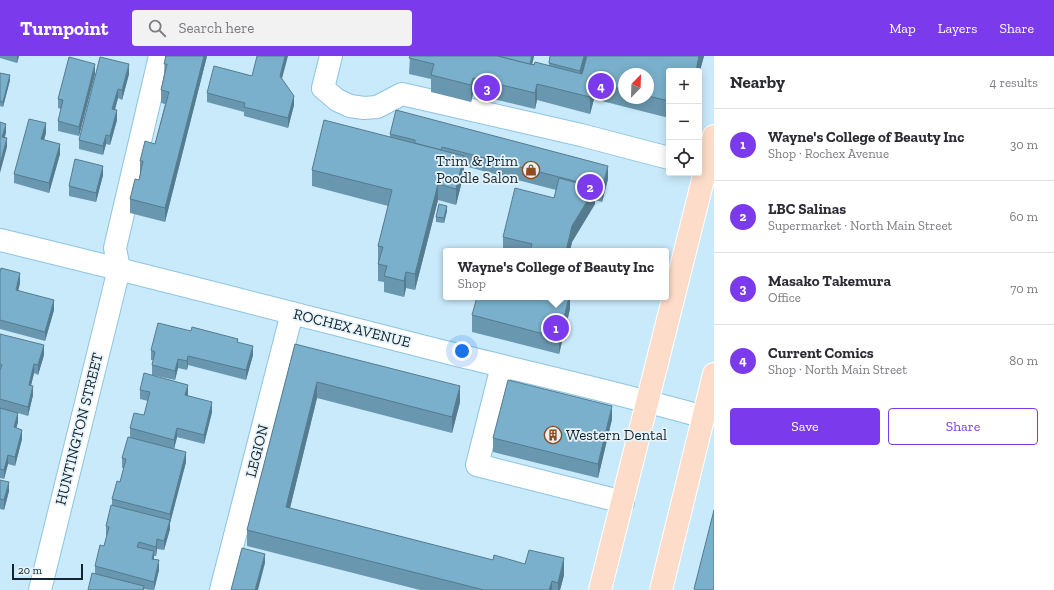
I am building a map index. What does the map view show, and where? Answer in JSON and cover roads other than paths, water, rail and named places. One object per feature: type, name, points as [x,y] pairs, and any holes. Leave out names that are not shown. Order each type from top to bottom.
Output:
[{"type":"main road","points":[[702,167],[714,136]]},
{"type":"main road","points":[[600,590],[648,401],[700,176]]},
{"type":"main road","points":[[661,590],[714,374]]},
{"type":"street","points":[[119,269],[115,248],[160,56]]},
{"type":"street","points":[[331,56],[323,88],[336,100],[350,106],[364,108],[377,107],[402,94],[666,157]]},
{"type":"street","name":"ROCHEX AVENUE","points":[[0,240],[502,366],[648,401],[704,417]]},
{"type":"street","name":"HUNTINGTON STREET","points":[[40,590],[119,269]]},
{"type":"street","name":"LEGION","points":[[221,590],[292,313]]},
{"type":"street","points":[[502,366],[477,465],[623,502]]},
{"type":"place","name":"Current Comics","points":[[601,86]]},
{"type":"place","name":"Masako Takemura","points":[[487,88]]},
{"type":"place","name":"Trim & Prim Poodle Salon","points":[[531,170]]},
{"type":"place","name":"LBC Salinas","points":[[590,187]]},
{"type":"place","name":"Wayne's College of Beauty Inc","points":[[556,328]]},
{"type":"place","name":"Western Dental","points":[[553,435]]}]
